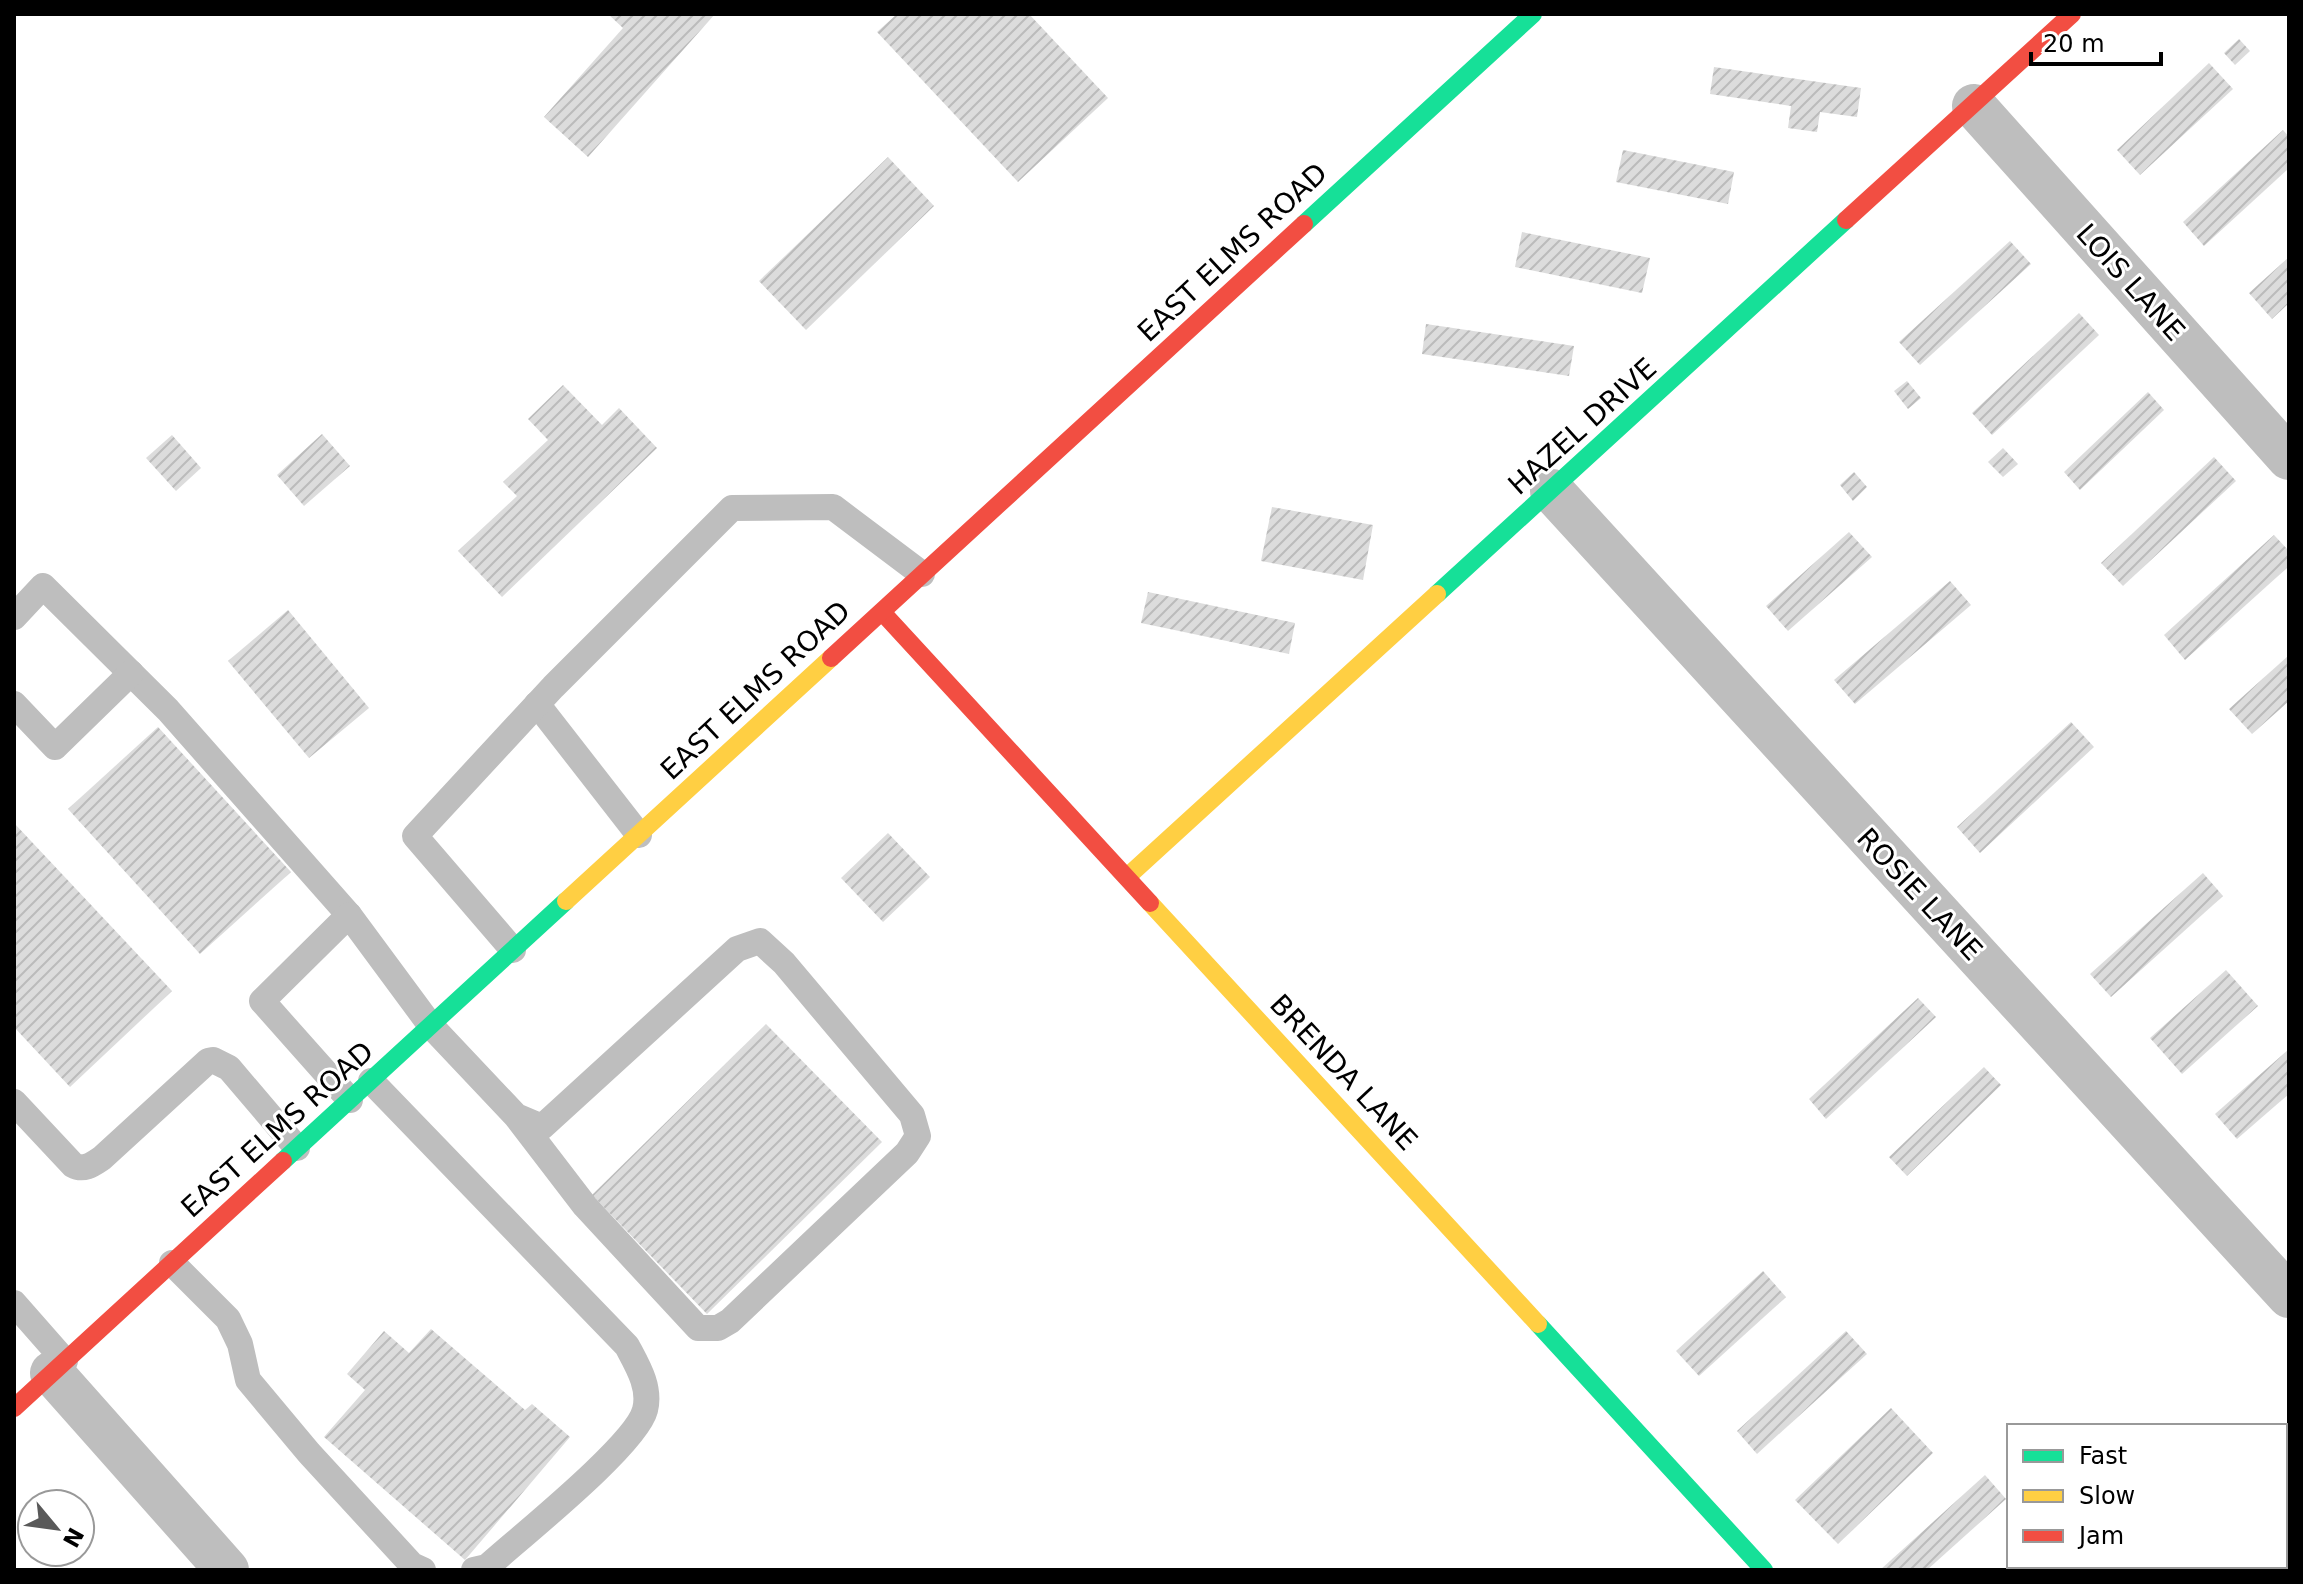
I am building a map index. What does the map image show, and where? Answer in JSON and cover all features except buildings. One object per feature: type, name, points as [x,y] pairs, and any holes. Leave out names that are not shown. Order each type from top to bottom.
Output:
[{"type":"street","name":"HAZEL DRIVE","points":[[1127,877],[2072,14]]},
{"type":"street","name":"EAST ELMS ROAD","points":[[14,1408],[882,612],[1523,17]]},
{"type":"street","name":"LOIS LANE","points":[[1974,106],[2289,458]]},
{"type":"street","name":"ROSIE LANE","points":[[1552,491],[2289,1296]]},
{"type":"street","name":"BRENDA LANE","points":[[882,612],[1764,1570]]},
{"type":"street","points":[[59,1367],[227,1570]]},
{"type":"lane","points":[[513,950],[415,836],[537,704],[732,508],[833,507],[922,574]]},
{"type":"lane","points":[[14,617],[43,586],[168,710],[349,915],[431,1026],[516,1116],[585,1206],[698,1328],[718,1328],[730,1321],[907,1153],[918,1136],[912,1115],[784,963],[760,941],[737,949],[542,1127],[516,1116]]},
{"type":"lane","points":[[14,704],[55,747],[131,673]]},
{"type":"lane","points":[[537,704],[639,835]]},
{"type":"lane","points":[[349,915],[262,1001],[350,1100]]},
{"type":"lane","points":[[14,1102],[73,1165],[79,1168],[91,1166],[208,1061],[213,1060],[229,1068],[297,1148]]},
{"type":"lane","points":[[371,1081],[627,1346],[644,1380],[645,1411],[623,1445],[487,1567],[474,1570]]},
{"type":"lane","points":[[172,1263],[228,1319],[240,1344],[248,1380],[340,1487],[412,1565],[423,1570]]},
{"type":"lane","points":[[14,1303],[59,1367]]},
{"type":"traffic: fast","points":[[1304,224],[1533,14]]},
{"type":"traffic: fast","points":[[1437,594],[1846,220]]},
{"type":"traffic: fast","points":[[283,1161],[566,901]]},
{"type":"traffic: fast","points":[[1538,1324],[1764,1570]]},
{"type":"traffic: slow","points":[[1127,877],[1437,594]]},
{"type":"traffic: slow","points":[[566,901],[831,658]]},
{"type":"traffic: slow","points":[[1150,903],[1538,1324]]},
{"type":"traffic: jam","points":[[1846,220],[2072,14]]},
{"type":"traffic: jam","points":[[831,658],[1304,224]]},
{"type":"traffic: jam","points":[[882,612],[1150,903]]},
{"type":"traffic: jam","points":[[14,1408],[283,1161]]}]
